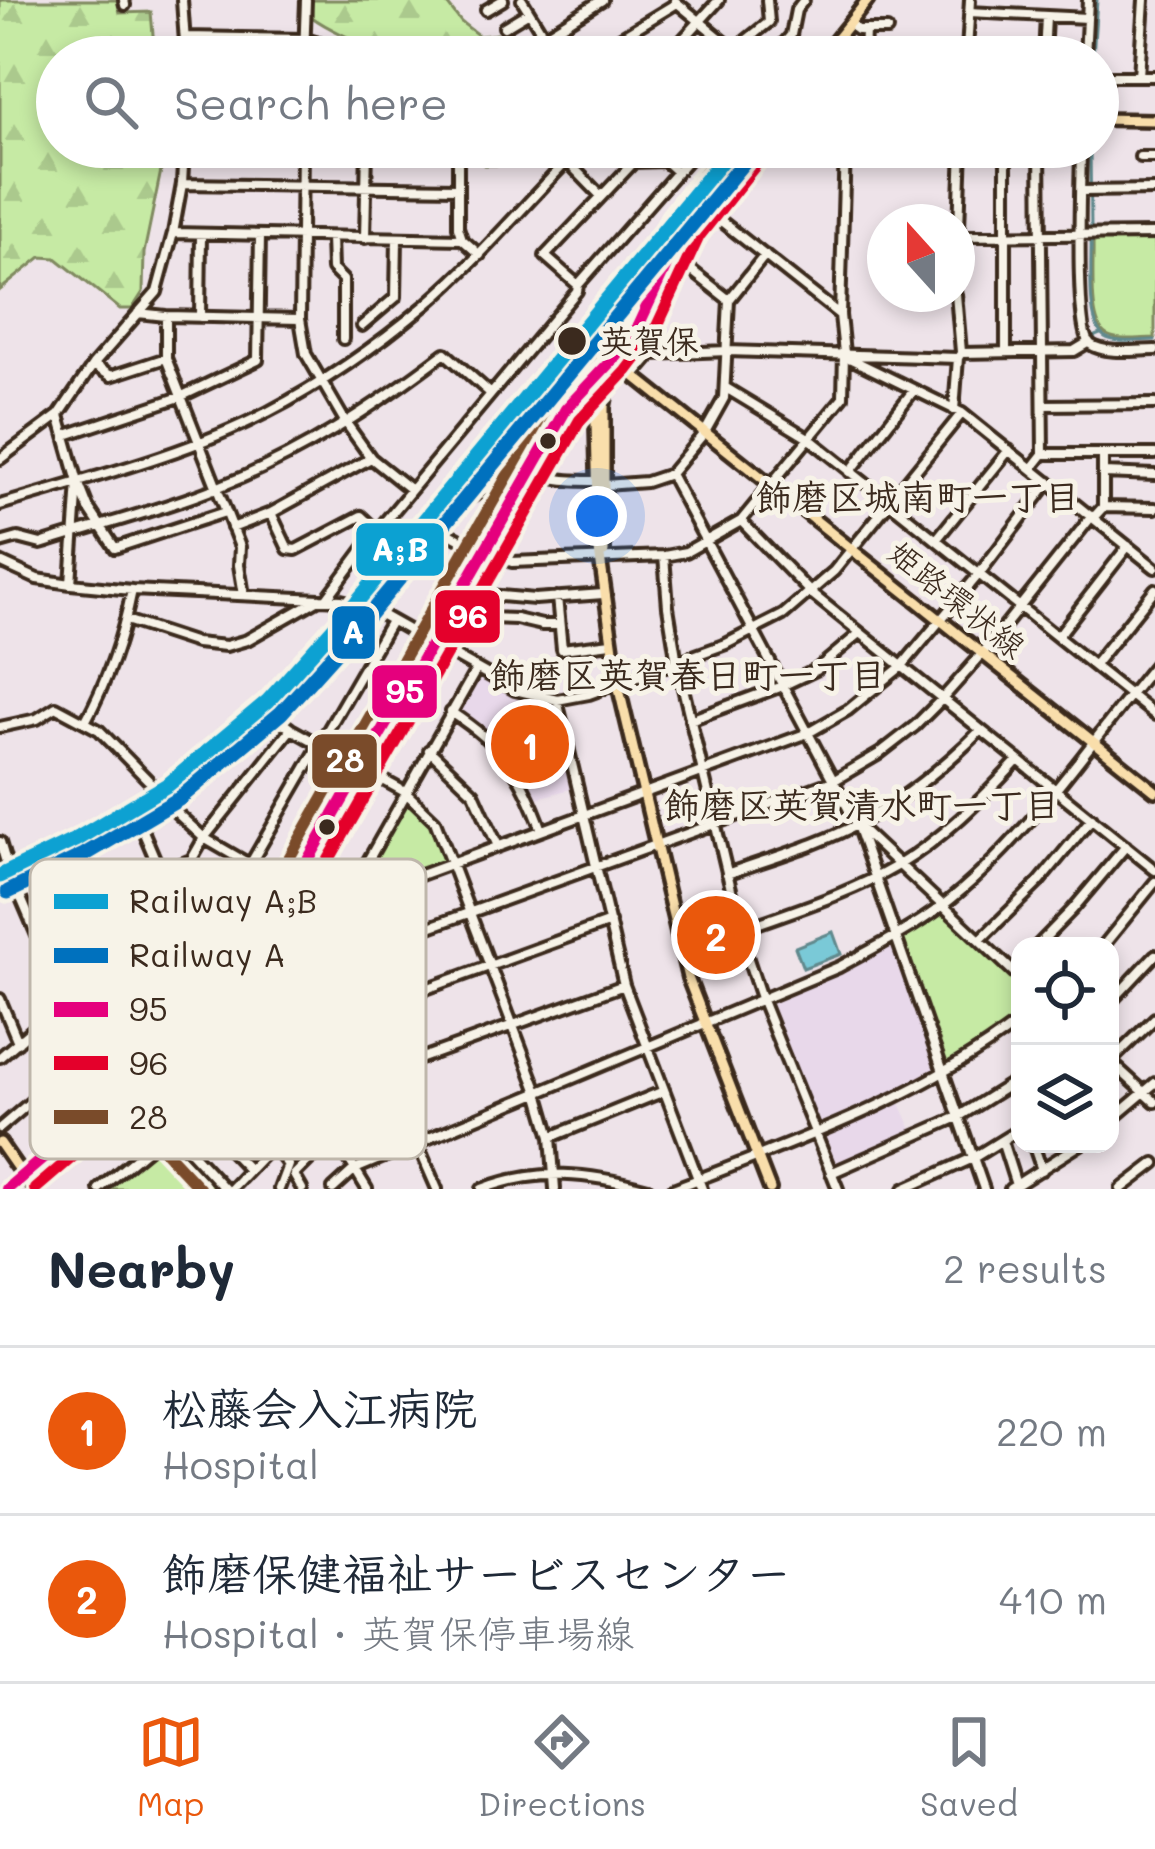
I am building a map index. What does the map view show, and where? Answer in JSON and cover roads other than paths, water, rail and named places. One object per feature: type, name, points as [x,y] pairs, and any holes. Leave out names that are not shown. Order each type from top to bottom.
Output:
[{"type":"main road","points":[[839,36],[868,0]]},
{"type":"main road","points":[[1119,119],[1155,119]]},
{"type":"main road","points":[[308,859],[566,409],[646,312],[670,254],[700,204],[730,168]]},
{"type":"main road","points":[[601,483],[598,389],[609,362]]},
{"type":"main road","points":[[609,362],[599,550],[618,685],[688,978],[770,1189]]},
{"type":"main road","name":"姫路環状線","points":[[609,362],[634,375],[1155,791]]},
{"type":"main road","points":[[566,409],[586,407],[596,423]]},
{"type":"main road","points":[[0,1144],[23,1176]]},
{"type":"main road","points":[[7,1189],[43,1159]]},
{"type":"street","points":[[182,0],[186,36]]},
{"type":"street","points":[[305,36],[306,0]]},
{"type":"street","points":[[486,10],[502,0]]},
{"type":"street","points":[[522,0],[544,36],[602,0]]},
{"type":"street","points":[[685,36],[719,0]]},
{"type":"street","points":[[752,36],[769,22],[767,0]]},
{"type":"street","points":[[790,36],[796,10],[805,0]]},
{"type":"street","points":[[968,36],[970,0]]},
{"type":"street","points":[[1086,36],[1088,0]]},
{"type":"street","points":[[1139,76],[1144,0]]},
{"type":"street","points":[[621,36],[675,1],[718,36]]},
{"type":"street","points":[[504,27],[529,12]]},
{"type":"street","points":[[969,13],[1087,18]]},
{"type":"street","points":[[1045,36],[1046,16]]},
{"type":"street","points":[[849,24],[857,30],[887,30]]},
{"type":"street","points":[[865,30],[865,36]]},
{"type":"street","points":[[1119,76],[1155,76]]},
{"type":"street","points":[[1140,157],[1155,157]]},
{"type":"street","points":[[0,456],[59,415],[93,365],[157,292],[173,233],[183,168]]},
{"type":"street","points":[[302,168],[300,319],[306,354],[371,458],[411,490]]},
{"type":"street","points":[[365,238],[367,168]]},
{"type":"street","points":[[457,168],[458,227],[462,239],[481,255]]},
{"type":"street","points":[[0,505],[198,442],[268,412],[321,381],[409,318],[481,255],[560,168]]},
{"type":"street","points":[[575,168],[602,196]]},
{"type":"street","points":[[578,285],[545,256],[628,168]]},
{"type":"street","points":[[673,168],[677,172]]},
{"type":"street","points":[[126,620],[196,643],[226,646],[247,640],[323,599],[577,292],[578,285],[681,168]]},
{"type":"street","points":[[437,526],[512,562],[664,556],[686,552],[741,521],[843,397],[844,168]]},
{"type":"street","points":[[960,204],[961,168]]},
{"type":"street","points":[[1006,168],[1006,351]]},
{"type":"street","points":[[1032,468],[1043,454],[1040,168]]},
{"type":"street","points":[[1081,168],[1084,335],[1089,343],[1105,350],[1155,350]]},
{"type":"street","points":[[182,184],[457,188]]},
{"type":"street","points":[[1081,190],[1155,190]]},
{"type":"street","points":[[700,204],[840,315]]},
{"type":"street","points":[[173,233],[462,239]]},
{"type":"street","points":[[975,236],[1155,234]]},
{"type":"street","points":[[200,317],[202,235]]},
{"type":"street","points":[[66,435],[180,397],[258,360],[260,235]]},
{"type":"street","points":[[331,237],[332,269],[343,280],[343,339]]},
{"type":"street","points":[[362,326],[396,297],[397,239]]},
{"type":"street","points":[[670,254],[729,300]]},
{"type":"street","points":[[65,859],[165,802],[271,714],[443,517],[521,464],[542,476],[601,483],[646,482],[670,474],[719,410],[726,388],[729,300],[765,255]]},
{"type":"street","points":[[0,562],[37,579],[71,584],[364,605],[515,690],[557,700],[618,685],[783,615],[853,550],[958,412],[957,312]]},
{"type":"street","points":[[136,313],[300,319]]},
{"type":"street","points":[[166,316],[166,358],[240,548],[244,595]]},
{"type":"street","points":[[634,375],[652,354],[960,356],[1074,351],[1089,343]]},
{"type":"street","points":[[0,543],[18,538],[41,544],[216,488],[346,423],[445,353],[490,393]]},
{"type":"street","points":[[844,356],[958,412],[1155,568]]},
{"type":"street","points":[[93,365],[111,376],[166,358]]},
{"type":"street","points":[[726,388],[810,440],[1155,715]]},
{"type":"street","points":[[850,472],[914,390]]},
{"type":"street","points":[[1043,406],[1155,404]]},
{"type":"street","points":[[59,415],[78,482],[115,548],[225,512]]},
{"type":"street","points":[[936,540],[1009,450]]},
{"type":"street","points":[[1043,454],[1155,454]]},
{"type":"street","points":[[426,930],[833,781],[878,754],[942,699],[1102,507],[1103,454]]},
{"type":"street","points":[[232,528],[371,458]]},
{"type":"street","points":[[1104,473],[1155,475]]},
{"type":"street","points":[[670,474],[856,825],[984,1189]]},
{"type":"street","points":[[71,584],[78,482]]},
{"type":"street","points":[[426,872],[808,734],[848,710],[902,666],[1048,482]]},
{"type":"street","points":[[1102,507],[1155,508]]},
{"type":"street","points":[[271,512],[288,549],[296,550],[361,516],[377,531]]},
{"type":"street","points":[[741,521],[811,593],[1155,870]]},
{"type":"street","points":[[1058,636],[1128,546]]},
{"type":"street","points":[[664,556],[677,663],[740,930],[761,998],[838,1189]]},
{"type":"street","points":[[1094,665],[1155,589]]},
{"type":"street","points":[[85,722],[126,620],[132,590]]},
{"type":"street","points":[[490,618],[489,596],[535,599],[603,594]]},
{"type":"street","points":[[557,597],[562,649],[610,643]]},
{"type":"street","points":[[456,599],[490,618],[559,625]]},
{"type":"street","points":[[255,859],[392,621]]},
{"type":"street","points":[[690,720],[816,670],[860,633]]},
{"type":"street","points":[[426,1139],[839,967],[896,937],[942,905],[1006,848],[1155,664]]},
{"type":"street","points":[[368,859],[476,670]]},
{"type":"street","points":[[557,700],[624,985],[701,1184]]},
{"type":"street","points":[[0,727],[37,719],[56,707],[99,730],[148,780]]},
{"type":"street","points":[[451,712],[482,732],[506,757],[529,794],[542,830]]},
{"type":"street","points":[[271,714],[405,792],[434,821],[538,1092],[551,1137],[555,1189]]},
{"type":"street","points":[[193,859],[291,729]]},
{"type":"street","points":[[727,874],[856,825],[909,794],[981,730]]},
{"type":"street","points":[[429,750],[474,793],[497,846]]},
{"type":"street","points":[[740,930],[899,865],[982,800],[1018,760]]},
{"type":"street","points":[[165,802],[204,838],[238,859]]},
{"type":"street","points":[[980,940],[1039,882],[1092,818]]},
{"type":"street","points":[[137,819],[155,859]]},
{"type":"street","points":[[856,825],[1011,970]]},
{"type":"street","points":[[0,842],[5,859]]},
{"type":"street","points":[[1046,937],[1126,846]]},
{"type":"street","points":[[0,891],[30,877]]},
{"type":"street","points":[[1110,937],[1155,882]]},
{"type":"street","points":[[15,884],[30,919]]},
{"type":"street","points":[[426,990],[610,922]]},
{"type":"street","points":[[1119,993],[1155,955]]},
{"type":"street","points":[[426,1057],[624,985]]},
{"type":"street","points":[[0,999],[18,1042]]},
{"type":"street","points":[[1119,1053],[1155,1018]]},
{"type":"street","points":[[673,1189],[701,1184],[943,1073],[1011,1028]]},
{"type":"street","points":[[0,1057],[30,1032]]},
{"type":"street","points":[[1119,1070],[1155,1102]]},
{"type":"street","points":[[1119,1110],[1155,1083]]},
{"type":"street","points":[[831,1173],[958,1117],[1011,1084]]},
{"type":"street","points":[[551,1137],[664,1091]]},
{"type":"street","points":[[0,1128],[30,1102]]},
{"type":"street","points":[[904,1189],[1011,1135]]},
{"type":"street","points":[[1002,1141],[1013,1187],[1068,1153]]},
{"type":"street","points":[[1036,1153],[1042,1170]]},
{"type":"street","points":[[99,1189],[134,1159]]},
{"type":"street","points":[[198,1159],[228,1189],[259,1159]]},
{"type":"street","points":[[238,1159],[249,1170]]},
{"type":"street","points":[[279,1189],[288,1165],[284,1159]]},
{"type":"street","points":[[302,1189],[294,1175],[310,1159]]},
{"type":"street","points":[[349,1159],[367,1189]]},
{"type":"street","points":[[333,1189],[355,1169],[379,1159]]},
{"type":"street","points":[[424,1159],[437,1189]]},
{"type":"street","points":[[1121,1189],[1155,1163]]},
{"type":"street","points":[[482,1189],[512,1177],[555,1174],[585,1174],[644,1188]]},
{"type":"street","points":[[23,1176],[34,1189]]},
{"type":"water","points":[[833,932],[841,954],[803,968],[795,947]]},
{"type":"waterway","points":[[1094,36],[1097,0]]},
{"type":"waterway","points":[[1090,168],[1091,229]]},
{"type":"waterway","points":[[1091,239],[1093,309],[1100,332],[1118,341],[1155,340]]},
{"type":"waterway","points":[[977,349],[1071,346],[1100,334]]},
{"type":"waterway","points":[[870,355],[869,363],[950,403]]},
{"type":"waterway","points":[[959,407],[1041,472]]},
{"type":"waterway","points":[[1142,553],[1155,563]]},
{"type":"tunnel","points":[[148,780],[165,802]]},
{"type":"rail line","name":"A;B","points":[[35,859],[169,784],[268,701],[355,604],[716,168]]},
{"type":"rail line","name":"A","points":[[76,859],[179,799],[281,713],[369,615],[739,168]]},
{"type":"rail line","name":"A;B","points":[[0,876],[30,862]]},
{"type":"rail line","name":"A","points":[[8,892],[30,881]]},
{"type":"place","name":"英賀保","points":[[572,341]]},
{"type":"place","name":"松藤会入江病院","points":[[530,744]]},
{"type":"place","name":"飾磨保健福祉サービスセンター","points":[[716,935]]},
{"type":"district","name":"飾磨区城南町一丁目","points":[[918,497]]},
{"type":"district","name":"飾磨区英賀春日町一丁目","points":[[688,675]]},
{"type":"district","name":"飾磨区英賀清水町一丁目","points":[[862,805]]}]
